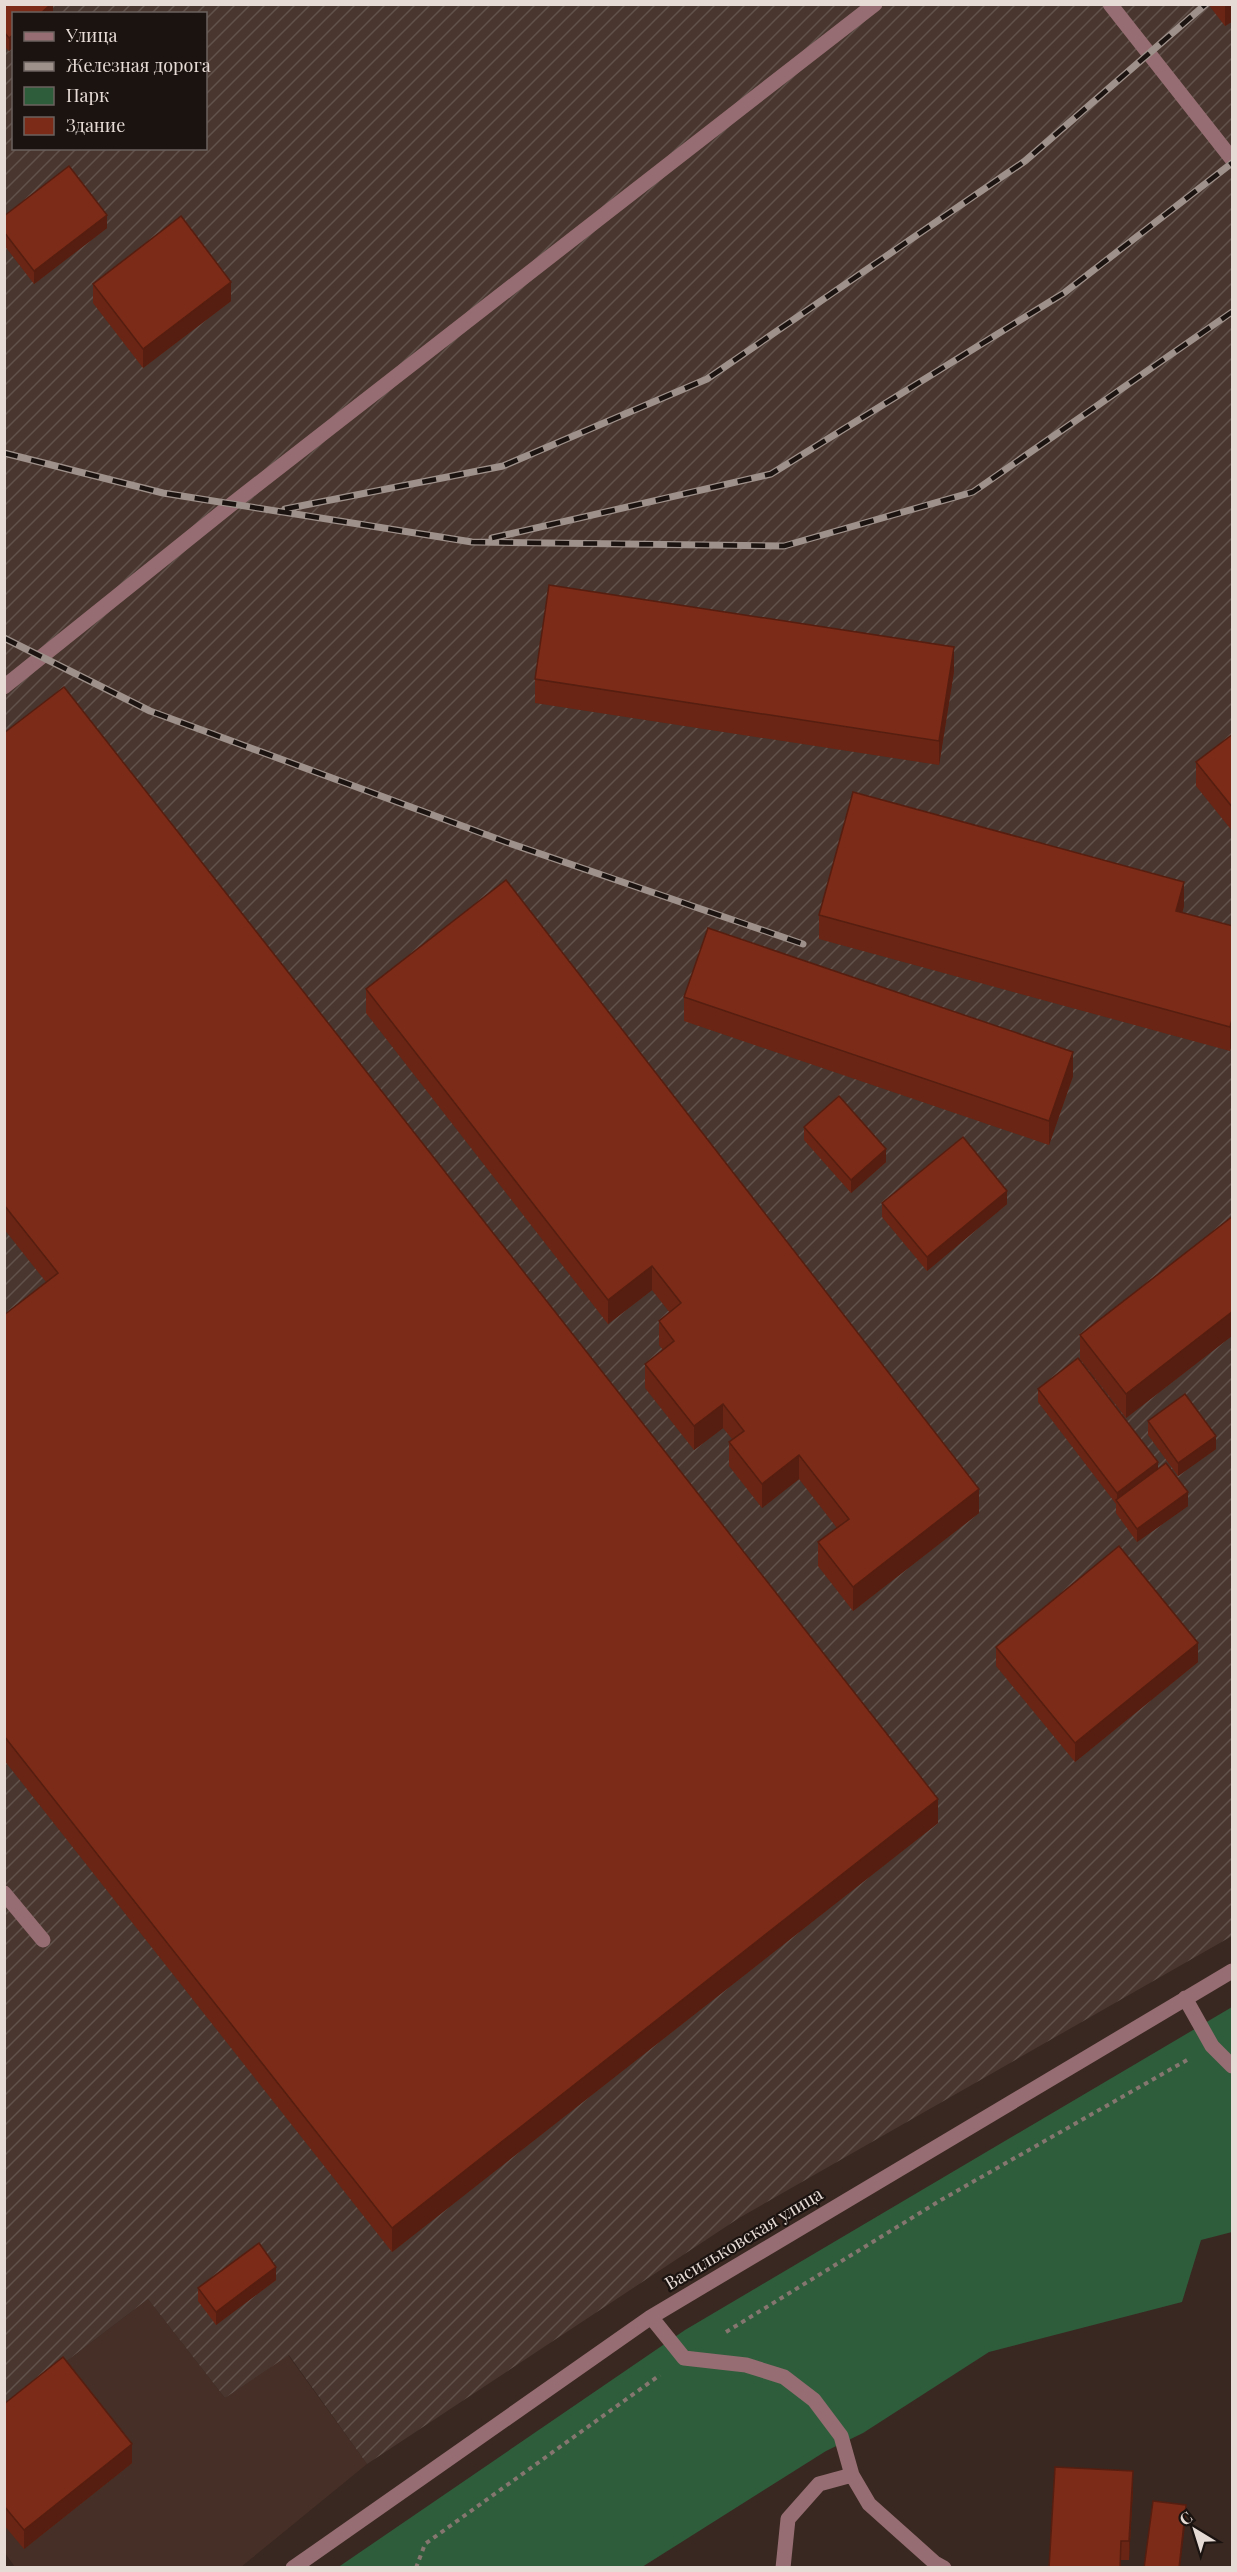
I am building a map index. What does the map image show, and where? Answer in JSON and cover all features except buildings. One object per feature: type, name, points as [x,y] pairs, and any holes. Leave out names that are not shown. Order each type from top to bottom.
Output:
[{"type":"street","points":[[4,687],[232,504],[875,4]]},
{"type":"street","points":[[1110,4],[1233,159]]},
{"type":"street","points":[[4,1893],[43,1940]]},
{"type":"street","name":"Васильковская улица","points":[[293,2568],[651,2317],[1233,1971]]},
{"type":"street","points":[[1185,1998],[1212,2046],[1233,2066]]},
{"type":"street","points":[[651,2317],[684,2358],[746,2365],[784,2378],[814,2400],[841,2436],[852,2475],[869,2504],[935,2563],[944,2568]]},
{"type":"street","points":[[783,2568],[789,2518],[819,2484],[852,2475]]},
{"type":"path","points":[[416,2568],[424,2544],[684,2358],[941,2200],[1212,2046]]},
{"type":"shaded area","points":[[5,5],[1232,5],[1232,1936],[739,2218],[367,2464],[289,2355],[225,2398],[148,2299],[5,2408]]},
{"type":"shaded area","points":[[148,2299],[225,2398],[288,2355],[367,2464],[241,2567],[15,2567],[5,2553],[5,2408]]},
{"type":"green space","points":[[1232,2007],[1232,2232],[1201,2240],[1182,2302],[989,2352],[863,2433],[826,2451],[642,2567],[337,2568],[685,2330]]},
{"type":"railway","points":[[285,509],[503,466],[707,379],[1025,161],[1206,4]]},
{"type":"railway","points":[[492,538],[771,474],[1064,293],[1232,163]]},
{"type":"railway","points":[[4,453],[163,493],[472,542],[784,546],[973,492],[1232,312]]},
{"type":"railway","points":[[4,638],[150,711],[506,842],[803,944]]}]
